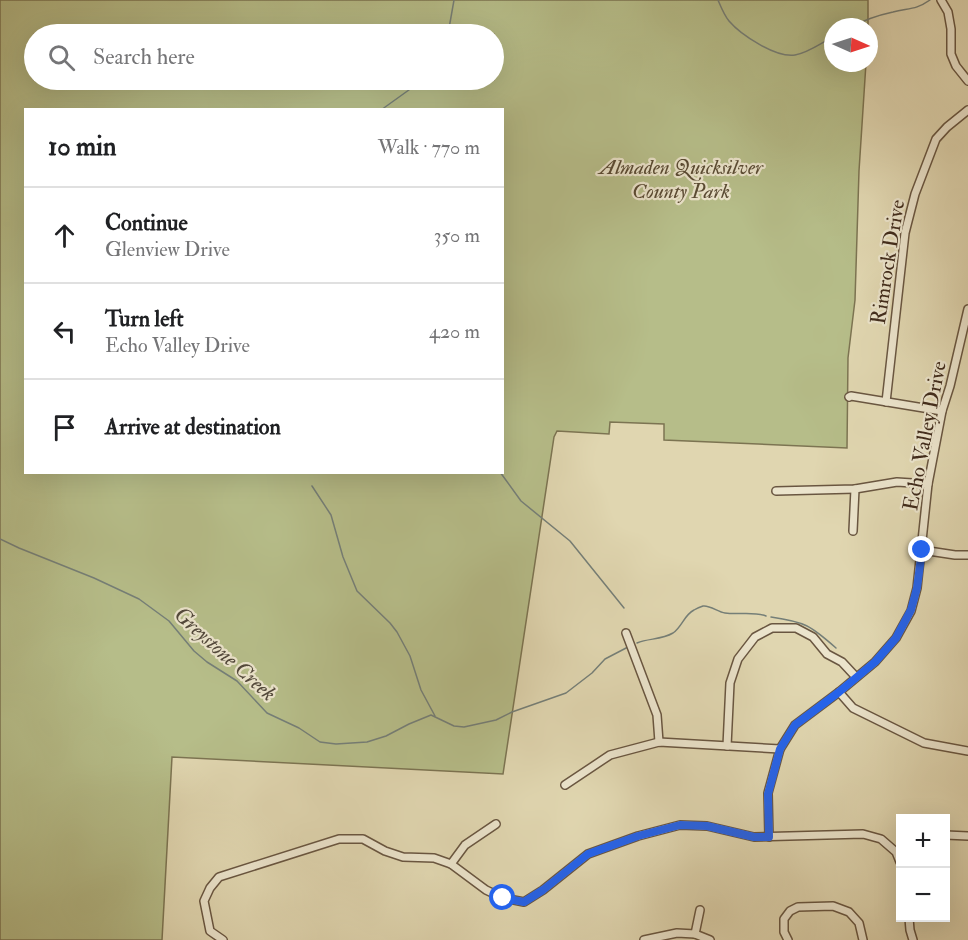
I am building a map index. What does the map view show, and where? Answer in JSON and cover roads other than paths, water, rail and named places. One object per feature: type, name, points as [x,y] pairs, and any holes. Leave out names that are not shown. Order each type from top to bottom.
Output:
[{"type":"street","points":[[941,0],[948,12],[951,54],[956,66],[968,81]]},
{"type":"street","name":"Rimrock Drive","points":[[886,402],[905,233],[915,194],[936,139],[947,126],[968,110]]},
{"type":"street","name":"Echo Valley Drive","points":[[769,837],[768,794],[780,749],[795,725],[875,662],[892,643],[911,610],[917,588],[928,484],[942,411],[968,309]]},
{"type":"street","points":[[849,397],[942,411]]},
{"type":"street","points":[[776,491],[855,489],[897,482],[928,484]]},
{"type":"street","points":[[853,531],[855,489]]},
{"type":"street","points":[[922,550],[968,555]]},
{"type":"street","points":[[955,555],[968,560]]},
{"type":"street","points":[[727,746],[730,683],[738,659],[755,637],[772,628],[796,628],[813,637],[826,654],[842,662],[856,677]]},
{"type":"street","points":[[626,633],[657,715],[659,742]]},
{"type":"street","points":[[839,692],[853,708],[924,743],[968,751]]},
{"type":"street","points":[[565,785],[610,755],[659,742],[780,749]]},
{"type":"street","points":[[451,864],[465,845],[496,824]]},
{"type":"street","points":[[223,940],[210,931],[204,901],[210,888],[219,877],[339,839],[363,839],[385,851],[403,857],[434,858],[451,864],[486,890],[503,898],[524,902],[588,854],[638,836],[680,825],[707,826],[754,837],[863,834],[881,839],[896,850]]},
{"type":"street","points":[[950,835],[968,836]]},
{"type":"street","points":[[789,940],[784,932],[784,919],[790,911],[798,907],[834,906],[849,912],[859,923],[863,940]]},
{"type":"street","points":[[695,934],[700,910]]},
{"type":"street","points":[[909,922],[913,940]]},
{"type":"street","points":[[644,940],[676,933],[695,934],[710,940]]},
{"type":"waterway","points":[[450,24],[454,0]]},
{"type":"waterway","points":[[718,0],[729,21],[735,27],[750,39],[778,53],[800,54],[824,42]]},
{"type":"waterway","points":[[872,18],[916,7],[930,0]]},
{"type":"waterway","points":[[384,108],[409,90]]},
{"type":"waterway","points":[[501,474],[521,501],[570,541],[624,608]]},
{"type":"waterway","points":[[312,486],[331,515],[343,557],[357,591],[397,632],[410,656],[421,690],[435,716]]},
{"type":"waterway","name":"Greystone Creek","points":[[0,539],[139,599],[169,621],[194,651],[207,662],[237,681],[267,713],[299,728],[320,742],[336,744],[367,742],[386,736],[431,715],[454,726],[464,727],[496,720],[566,693],[592,673],[605,659],[628,647]]},
{"type":"waterway","name":"Greystone Creek","points":[[637,643],[673,633],[691,612],[703,606],[725,613],[766,616]]},
{"type":"waterway","name":"Greystone Creek","points":[[771,617],[806,626],[820,634],[836,648]]},
{"type":"park label","name":"Almaden Quicksilver County Park","points":[[681,179]]}]
